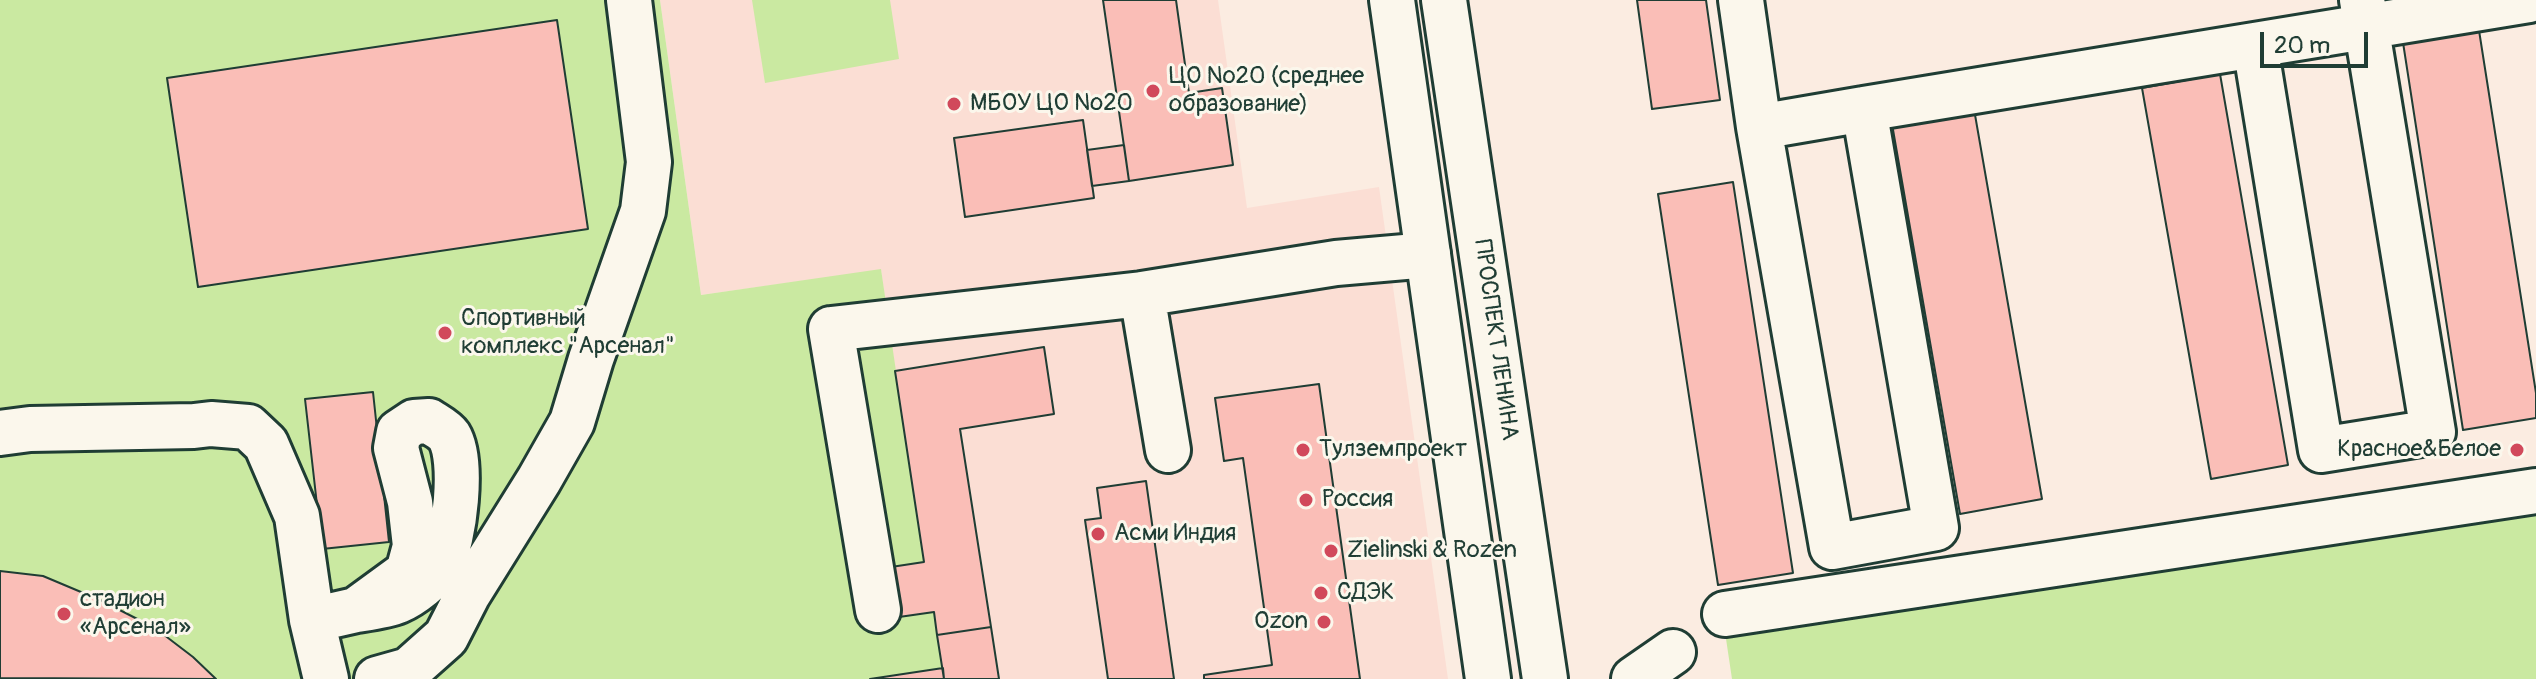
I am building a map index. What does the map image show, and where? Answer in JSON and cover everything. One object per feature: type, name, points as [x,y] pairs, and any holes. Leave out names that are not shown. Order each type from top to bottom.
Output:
[{"type":"main road","points":[[377,679],[409,670],[446,637],[468,594],[572,422],[643,211],[649,162],[629,0]]},
{"type":"main road","points":[[1392,0],[1488,679]]},
{"type":"main road","name":"ПРОСПЕКТ ЛЕНИНА","points":[[1444,0],[1545,679]]},
{"type":"main road","points":[[1741,0],[1759,127],[1832,547],[1936,528],[1864,109]]},
{"type":"main road","points":[[1759,127],[2255,45],[2364,13],[2529,0]]},
{"type":"main road","points":[[2255,45],[2321,450],[2433,432],[2364,13]]},
{"type":"main road","points":[[878,610],[831,329],[1142,294],[1336,263],[1428,255]]},
{"type":"main road","points":[[1142,294],[1168,450]]},
{"type":"main road","points":[[0,433],[30,429],[211,424],[248,427],[266,444],[297,516],[312,620],[326,679]]},
{"type":"main road","points":[[1725,614],[2536,491]]},
{"type":"main road","points":[[312,620],[356,610]]},
{"type":"main road","points":[[1634,679],[1673,652]]},
{"type":"shaded area","points":[[660,0],[1218,0],[1247,208],[1379,187],[1448,679],[944,679],[933,612],[899,617],[891,567],[923,562],[881,270],[701,295]]},
{"type":"green space","name":"Спортивный комплекс \"Арсенал\"","points":[[0,0],[660,0],[701,295],[881,269],[924,562],[891,567],[899,617],[934,612],[943,668],[870,679],[0,679]]},
{"type":"green space","points":[[752,0],[890,0],[899,59],[765,83]]},
{"type":"green space","points":[[2536,509],[2536,679],[1732,679],[1725,632]]},
{"type":"building","name":"ЦО №20 (среднее образование)","points":[[1103,0],[1176,0],[1189,93],[1222,88],[1233,165],[1129,181]]},
{"type":"building","points":[[1637,0],[1706,0],[1720,100],[1652,109]]},
{"type":"building","points":[[557,20],[588,229],[198,287],[167,78]]},
{"type":"building","points":[[2478,24],[2536,393],[2536,418],[2463,430],[2402,36]]},
{"type":"building","points":[[2220,74],[2288,465],[2211,479],[2142,88]]},
{"type":"building","points":[[1974,109],[2042,499],[1960,514],[1892,124]]},
{"type":"building","points":[[1083,120],[1094,198],[965,217],[954,138]]},
{"type":"building","points":[[1124,145],[1129,181],[1092,186],[1087,150]]},
{"type":"building","points":[[1733,182],[1793,573],[1718,585],[1658,194]]},
{"type":"building","points":[[1044,347],[1054,414],[960,429],[991,627],[937,635],[934,612],[899,617],[891,567],[924,562],[895,371]]},
{"type":"building","points":[[1319,384],[1360,679],[1204,679],[1204,675],[1272,665],[1243,458],[1224,461],[1215,398]]},
{"type":"building","points":[[373,392],[389,542],[322,549],[305,399]]},
{"type":"building","points":[[1146,481],[1174,679],[1108,679],[1085,520],[1101,518],[1097,488]]},
{"type":"building","name":"стадион «Арсенал»","points":[[0,571],[43,576],[100,600],[155,628],[216,679],[0,678]]},
{"type":"building","points":[[991,627],[999,679],[944,679],[937,635]]},
{"type":"building","points":[[943,668],[944,679],[870,679]]},
{"type":"place","name":"ЦО №20 (среднее образование)","points":[[1153,91]]},
{"type":"place","name":"МБОУ ЦО №20","points":[[954,104]]},
{"type":"place","name":"Спортивный комплекс \"Арсенал\"","points":[[445,333]]},
{"type":"place","name":"Тулземпроект","points":[[1303,450]]},
{"type":"place","name":"Красное&Белое","points":[[2517,450]]},
{"type":"place","name":"Россия","points":[[1306,500]]},
{"type":"place","name":"Асми Индия","points":[[1098,534]]},
{"type":"place","name":"Zielinski & Rozen","points":[[1331,551]]},
{"type":"place","name":"СДЭК","points":[[1321,593]]},
{"type":"place","name":"стадион «Арсенал»","points":[[64,614]]},
{"type":"place","name":"Ozon","points":[[1324,622]]}]
